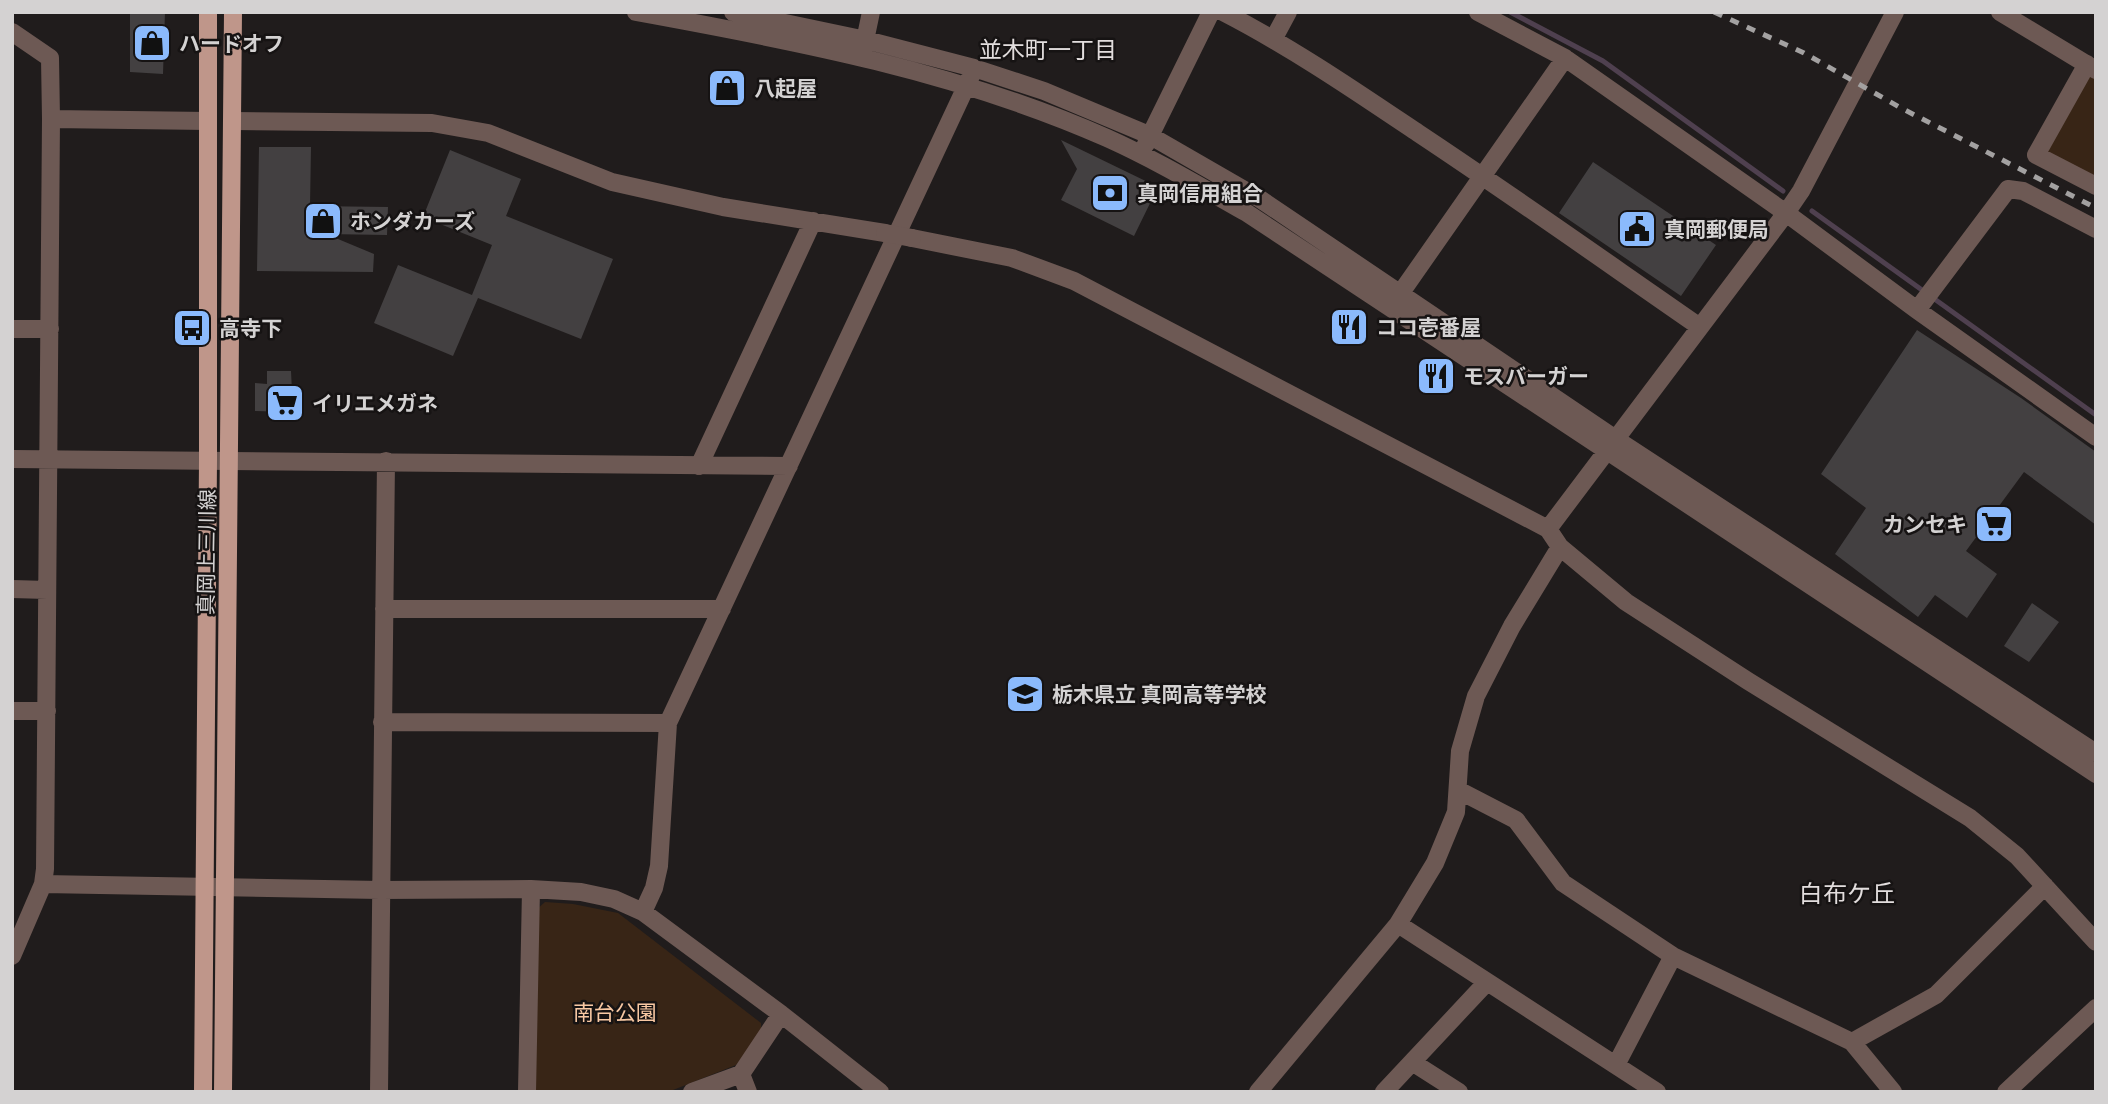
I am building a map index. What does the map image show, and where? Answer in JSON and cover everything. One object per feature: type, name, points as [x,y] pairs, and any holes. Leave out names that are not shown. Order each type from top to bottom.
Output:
[{"type":"main road","name":"真岡上三川線","points":[[203,1092],[208,12]]},
{"type":"main road","name":"真岡上三川線","points":[[223,1092],[233,12]]},
{"type":"street","points":[[636,12],[662,14],[974,68],[1044,91],[1149,135],[1260,199],[1400,294],[1611,446],[2096,774]]},
{"type":"street","points":[[733,12],[863,49],[1046,113],[1143,154],[1247,213],[2096,753]]},
{"type":"street","points":[[863,49],[871,12]]},
{"type":"street","points":[[1143,154],[1149,135],[1211,12]]},
{"type":"street","points":[[1223,12],[1274,38],[1483,176],[1700,327]]},
{"type":"street","points":[[1274,38],[1288,12]]},
{"type":"street","points":[[1478,12],[1565,58],[1786,213],[1924,300],[2096,437]]},
{"type":"street","points":[[1548,528],[1801,191],[1895,12]]},
{"type":"street","points":[[2000,12],[2091,67],[2036,155],[2096,186]]},
{"type":"street","points":[[12,32],[50,58],[51,119],[45,869],[43,884],[12,956]]},
{"type":"street","points":[[1400,294],[1565,58]]},
{"type":"street","points":[[643,912],[654,888],[659,866],[668,723],[974,68]]},
{"type":"street","points":[[51,119],[208,121]]},
{"type":"street","points":[[233,121],[432,123],[488,133],[612,183],[723,207],[885,233],[1012,258],[1074,281],[1548,528],[1560,547],[1626,602],[1970,818],[2017,856],[2096,942]]},
{"type":"street","points":[[1924,300],[2008,189],[2023,191],[2096,229]]},
{"type":"street","points":[[699,466],[813,221]]},
{"type":"street","points":[[12,329],[50,329]]},
{"type":"street","points":[[12,459],[789,466]]},
{"type":"street","points":[[379,1092],[386,461]]},
{"type":"street","points":[[1258,1092],[1398,924],[1435,863],[1456,812],[1460,751],[1476,696],[1512,626],[1560,547]]},
{"type":"street","points":[[12,589],[47,590]]},
{"type":"street","points":[[384,609],[723,609]]},
{"type":"street","points":[[12,711],[47,711]]},
{"type":"street","points":[[382,722],[668,723]]},
{"type":"street","points":[[1458,790],[1516,820],[1563,883],[1673,956],[1852,1042],[1893,1092]]},
{"type":"street","points":[[43,884],[380,890],[531,889],[581,892],[614,900],[643,912],[781,1014],[880,1092]]},
{"type":"street","points":[[1852,1042],[1936,995],[2045,887]]},
{"type":"street","points":[[527,1092],[531,889]]},
{"type":"street","points":[[1398,924],[1657,1092]]},
{"type":"street","points":[[1616,1065],[1673,956]]},
{"type":"street","points":[[1384,1092],[1487,982]]},
{"type":"street","points":[[2006,1092],[2096,1008]]},
{"type":"street","points":[[692,1092],[741,1074],[781,1014]]},
{"type":"street","points":[[1412,1062],[1459,1092]]},
{"type":"street","points":[[741,1074],[748,1092]]},
{"type":"green space","points":[[2087,64],[2096,70],[2096,186],[2036,155]]},
{"type":"green space","name":"南台公園","points":[[545,902],[573,904],[618,913],[761,1023],[761,1034],[736,1065],[668,1092],[534,1092],[536,910]]},
{"type":"building","points":[[130,12],[165,12],[163,74],[130,72]]},
{"type":"building","name":"真岡信用組合","points":[[1061,140],[1158,187],[1134,236],[1061,200],[1077,169]]},
{"type":"building","name":"ホンダカーズ","points":[[259,147],[311,147],[310,206],[388,207],[387,235],[326,234],[374,254],[373,272],[257,271]]},
{"type":"building","points":[[450,150],[521,179],[506,216],[613,259],[581,339],[478,298],[453,356],[374,323],[398,265],[472,295],[492,245],[423,217]]},
{"type":"building","name":"真岡郵便局","points":[[1593,162],[1716,245],[1681,296],[1559,213]]},
{"type":"building","points":[[1917,330],[2021,398],[2096,452],[2096,525],[2024,472],[1966,551],[1997,574],[1967,618],[1935,595],[1918,617],[1835,554],[1866,508],[1821,474]]},
{"type":"building","points":[[267,371],[291,371],[293,412],[255,411],[255,383],[267,384]]},
{"type":"building","points":[[2032,603],[2059,622],[2029,662],[2004,646]]},
{"type":"waterway","points":[[1510,12],[1603,61],[1783,191]]},
{"type":"waterway","points":[[1812,211],[2096,415]]},
{"type":"railway","points":[[1714,12],[1804,53],[1901,108],[2096,208]]},
{"type":"place","name":"ハードオフ","points":[[152,43]]},
{"type":"place","name":"八起屋","points":[[727,88]]},
{"type":"place","name":"真岡信用組合","points":[[1110,193]]},
{"type":"place","name":"ホンダカーズ","points":[[323,221]]},
{"type":"place","name":"真岡郵便局","points":[[1637,229]]},
{"type":"place","name":"ココ壱番屋","points":[[1349,327]]},
{"type":"place","name":"高寺下","points":[[192,328]]},
{"type":"place","name":"モスバーガー","points":[[1436,376]]},
{"type":"place","name":"イリエメガネ","points":[[285,403]]},
{"type":"place","name":"カンセキ","points":[[1994,524]]},
{"type":"place","name":"栃木県立 真岡高等学校","points":[[1025,694]]},
{"type":"district","name":"並木町一丁目","points":[[1048,49]]},
{"type":"district","name":"白布ケ丘","points":[[1847,893]]}]
